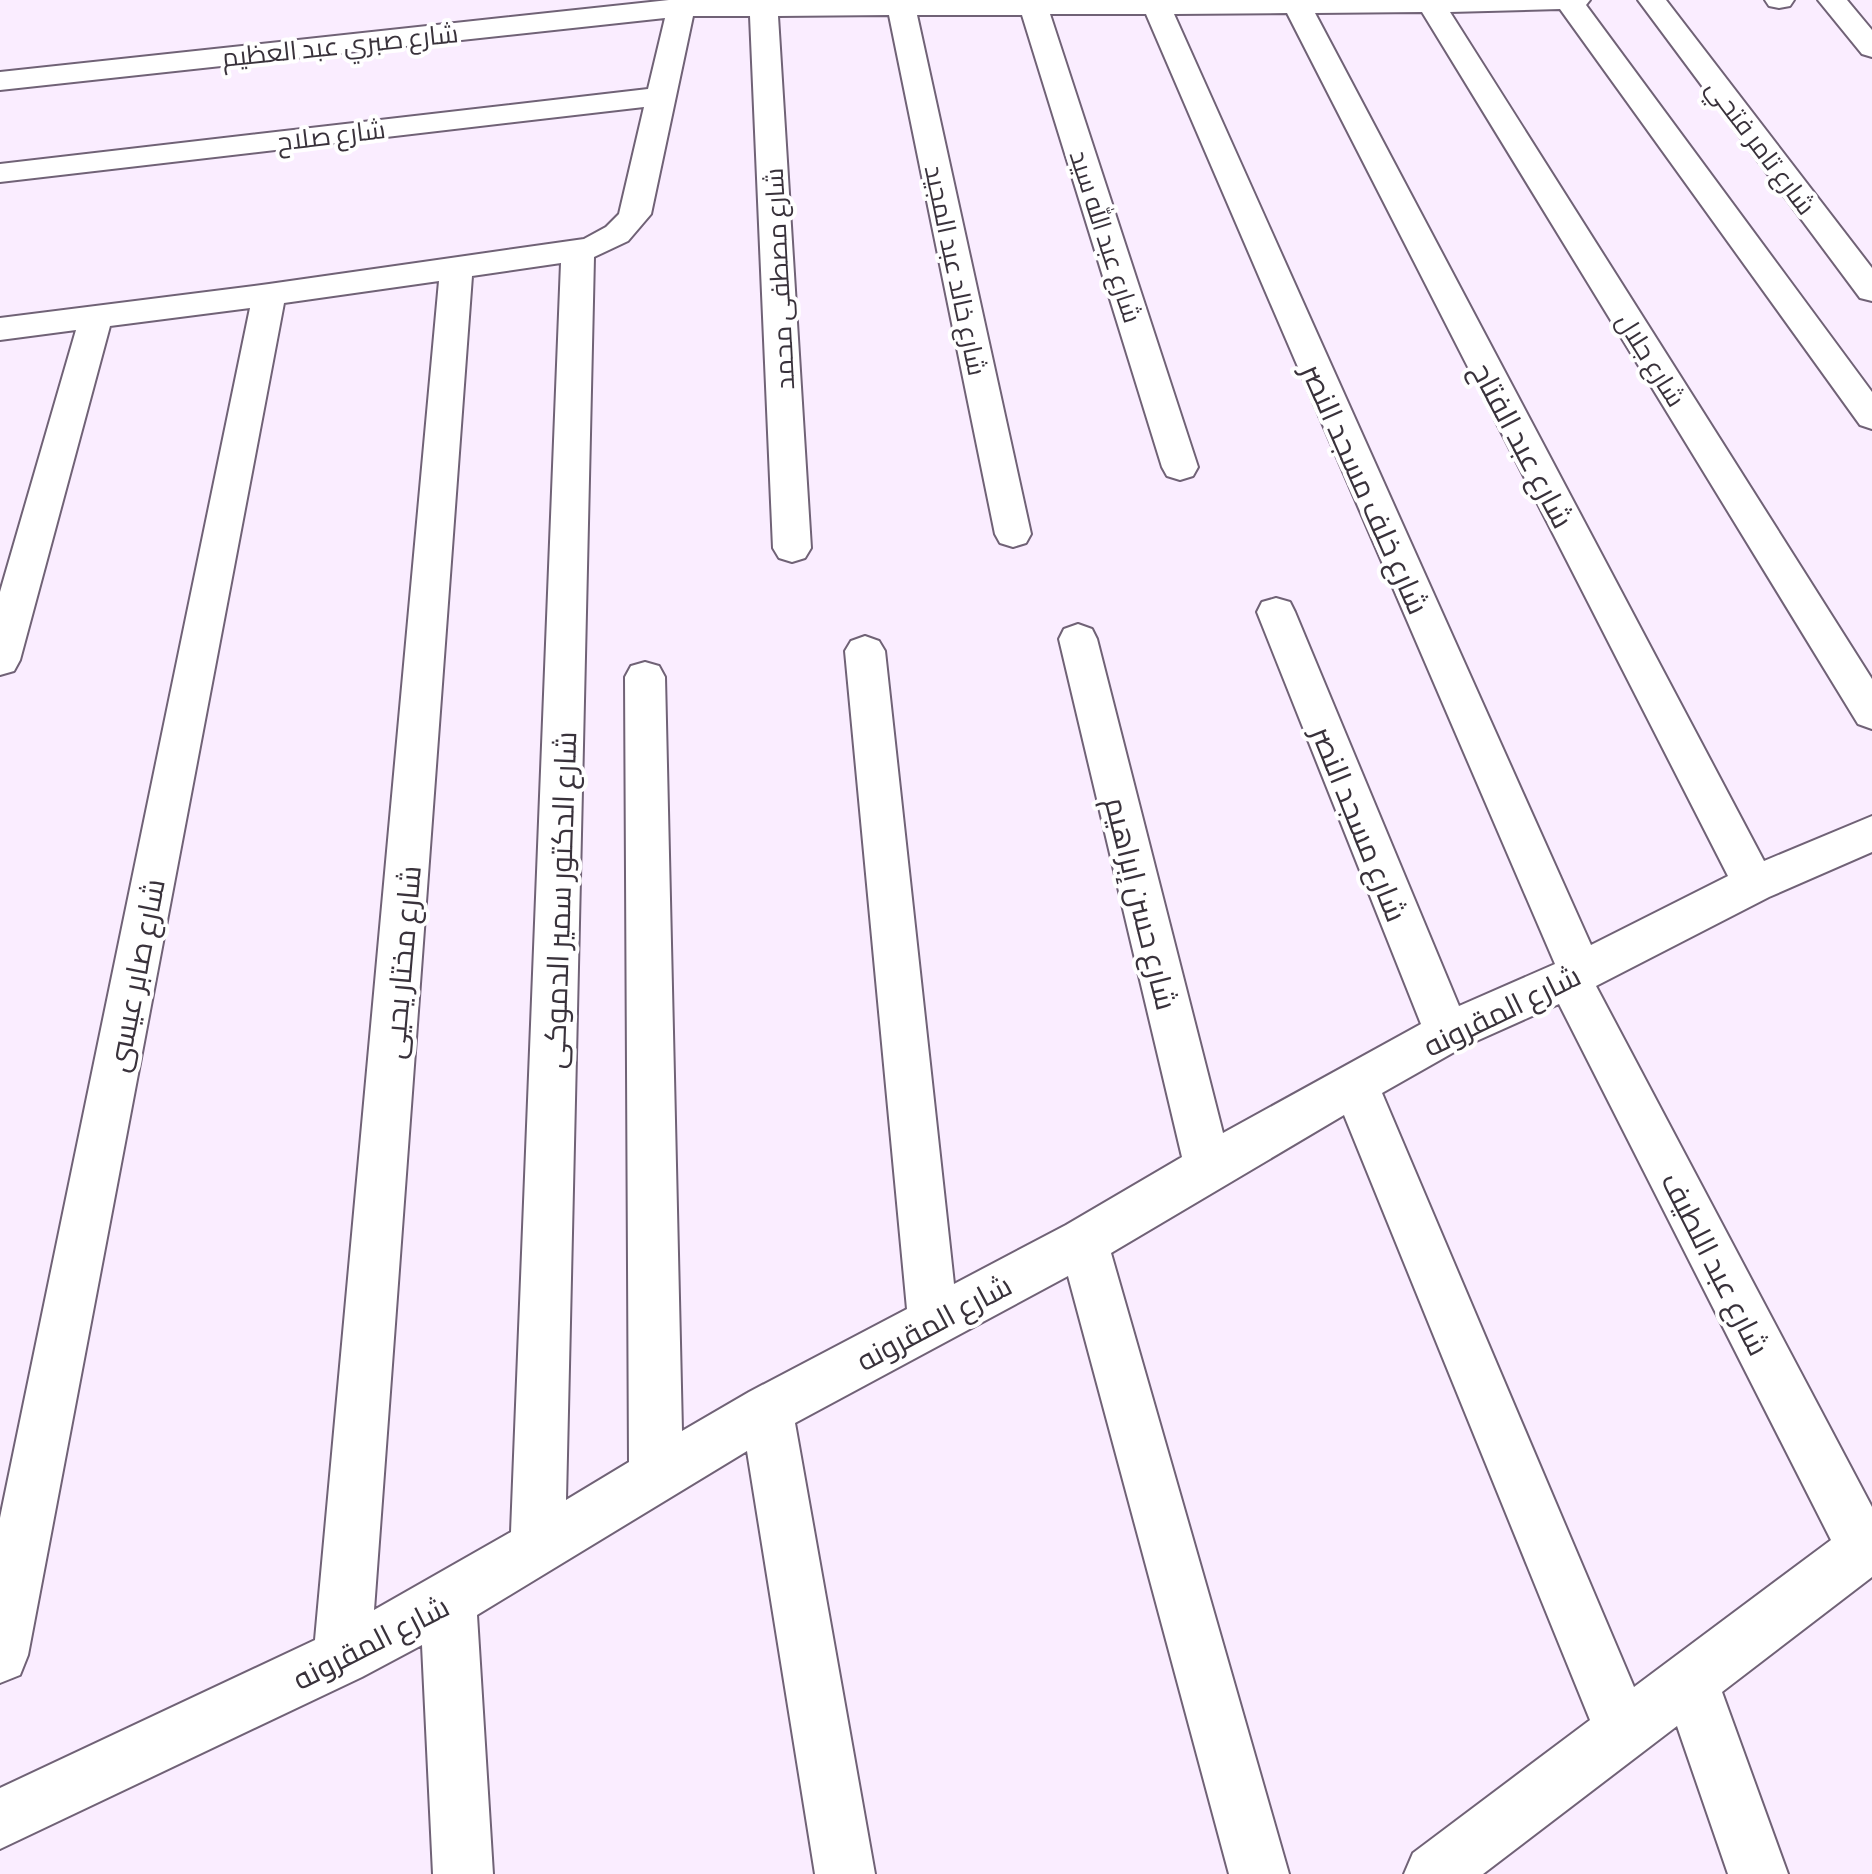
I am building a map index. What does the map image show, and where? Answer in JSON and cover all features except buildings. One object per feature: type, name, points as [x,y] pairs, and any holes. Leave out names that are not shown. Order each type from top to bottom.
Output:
[{"type":"street","points":[[1568,0],[1872,417]]},
{"type":"street","name":"شارع صبري عبد العظيم","points":[[0,81],[682,4],[764,9],[830,3],[901,6],[962,2],[1033,5],[1079,2],[1445,3],[1576,0]]},
{"type":"street","name":"شارع تامر فتحي","points":[[1652,0],[1872,291]]},
{"type":"street","points":[[1832,0],[1872,48]]},
{"type":"street","name":"شارع خلف مسجد النصر","points":[[1154,2],[1574,975]]},
{"type":"street","name":"شارع عبد الفتاح","points":[[1295,2],[1754,884]]},
{"type":"street","name":"شارع جلال","points":[[1445,3],[1872,713]]},
{"type":"street","points":[[2,336],[96,317],[578,251],[609,243],[626,228],[635,214],[682,4]]},
{"type":"street","name":"شارع عبد الله سيد","points":[[1033,5],[1180,467]]},
{"type":"street","name":"شارع خالد عبد المجيد","points":[[901,6],[1013,534]]},
{"type":"street","name":"شارع مصطفى محمد","points":[[764,9],[792,548]]},
{"type":"street","name":"شارع صلاح","points":[[0,173],[662,96]]},
{"type":"street","name":"شارع الدكتور سمير الدموكى","points":[[538,1549],[578,251]]},
{"type":"street","name":"شارع مختار يحيى","points":[[342,1657],[457,266]]},
{"type":"street","name":"شارع صابر عيسى","points":[[0,1655],[269,295]]},
{"type":"street","points":[[0,660],[96,317]]},
{"type":"street","name":"شارع مسجد النصر","points":[[1276,612],[1447,1033]]},
{"type":"street","name":"شارع حسن إبراهيم","points":[[1078,639],[1208,1167]]},
{"type":"street","points":[[865,651],[933,1319]]},
{"type":"street","points":[[645,677],[656,1478]]},
{"type":"street","name":"شارع المقرونه","points":[[0,1819],[342,1657],[448,1601],[767,1410],[933,1319],[1083,1242],[1208,1167],[1447,1033],[1574,975],[1754,884],[1867,845]]},
{"type":"street","name":"شارع عبد اللطيف","points":[[1574,975],[1868,1546]]},
{"type":"street","points":[[1355,1084],[1623,1730]]},
{"type":"street","points":[[1083,1242],[1259,1874]]},
{"type":"street","points":[[767,1410],[845,1874]]},
{"type":"street","points":[[1435,1874],[1868,1546]]},
{"type":"street","points":[[448,1601],[463,1874]]},
{"type":"street","points":[[1689,1680],[1758,1874]]}]
